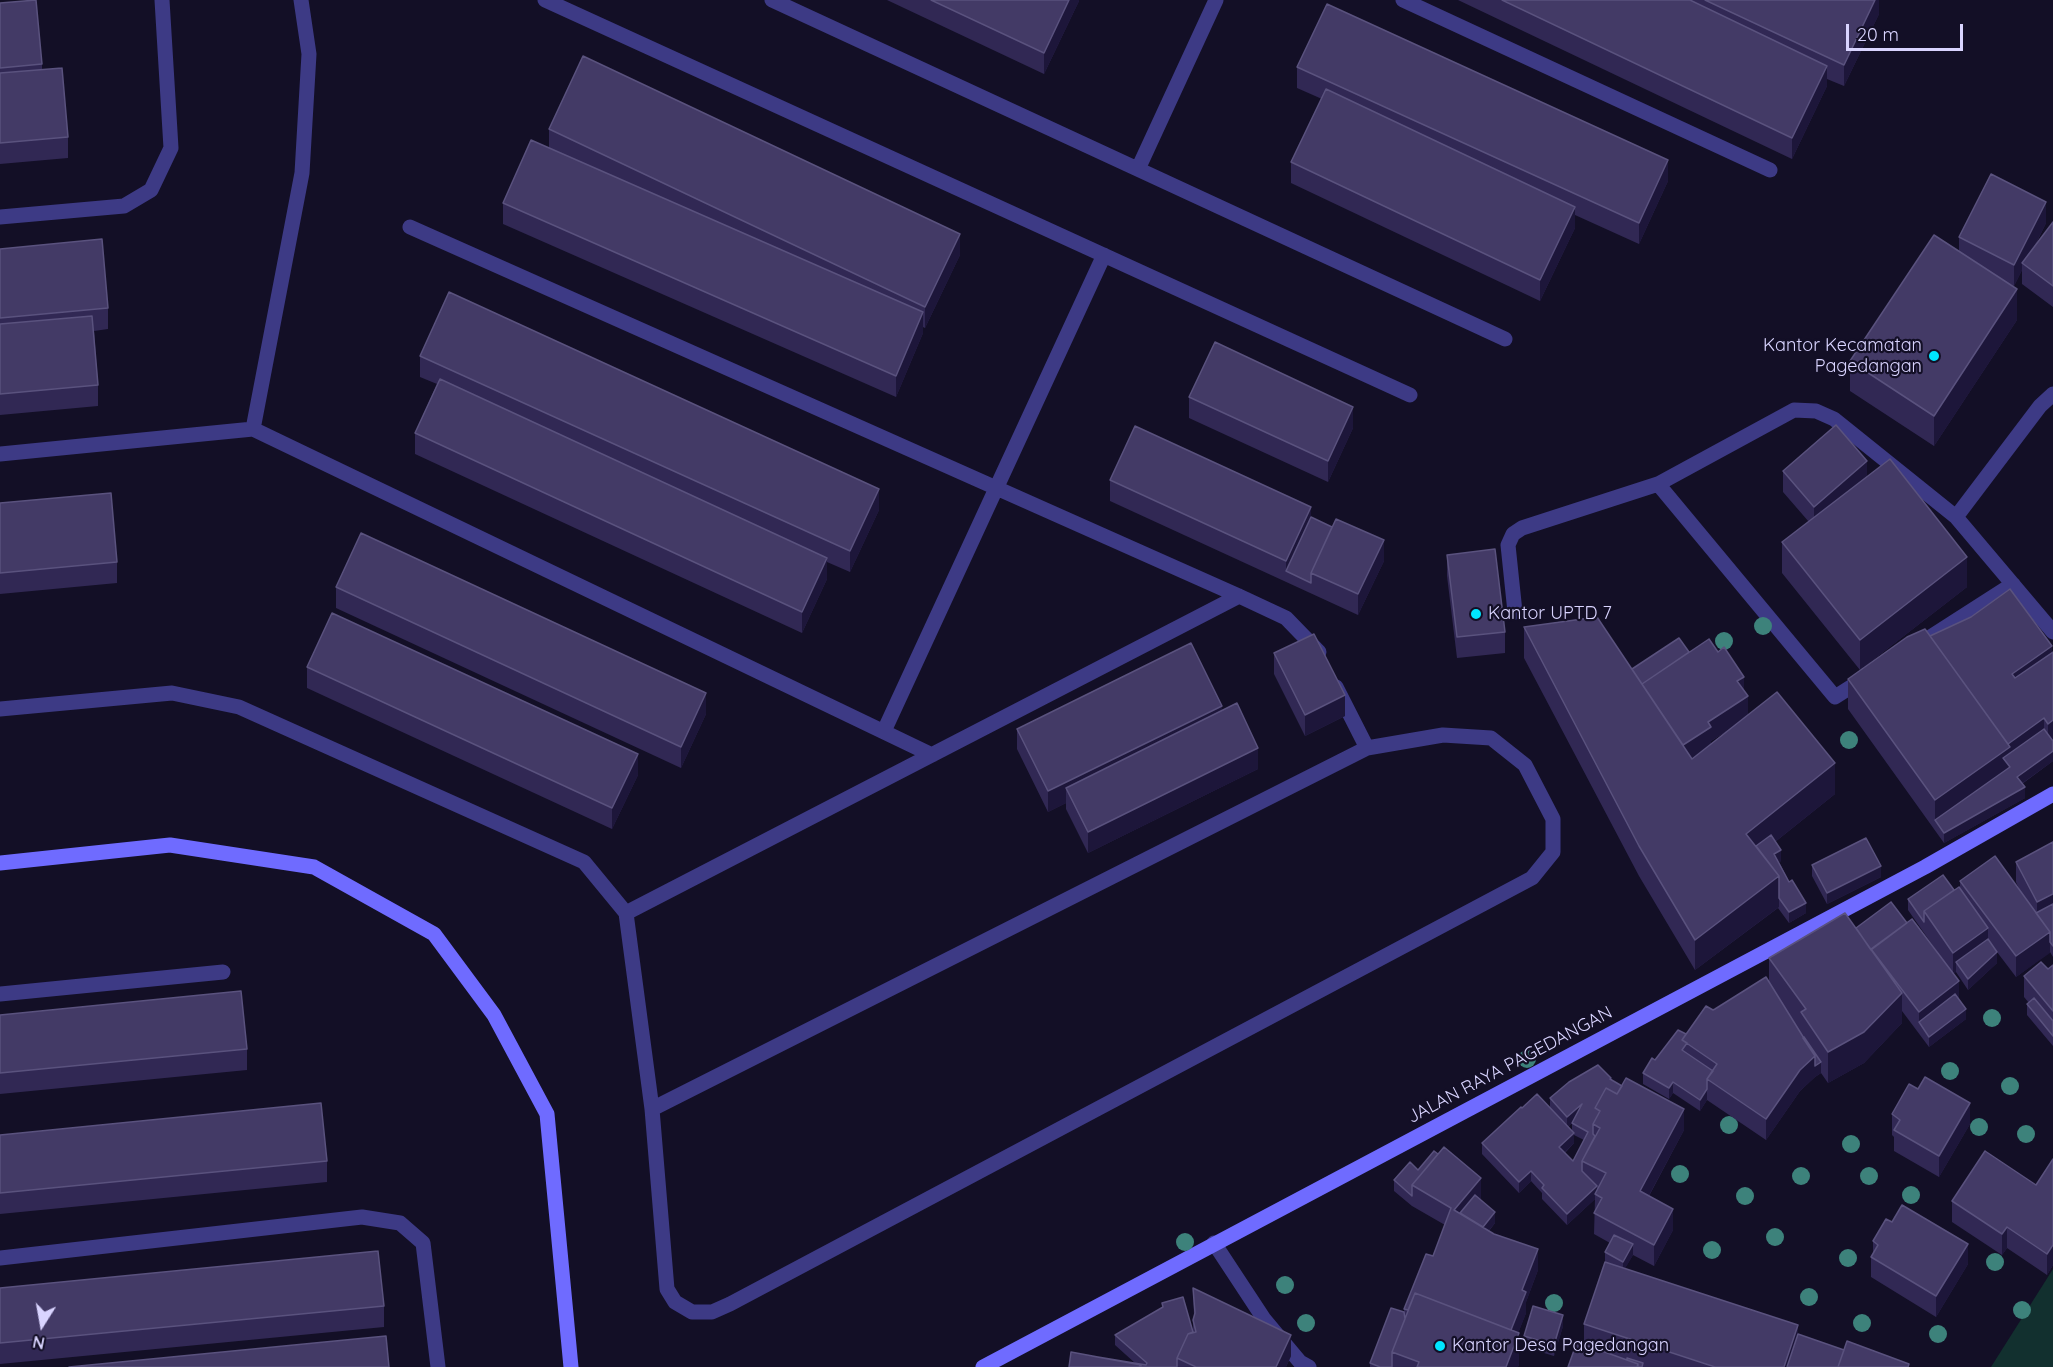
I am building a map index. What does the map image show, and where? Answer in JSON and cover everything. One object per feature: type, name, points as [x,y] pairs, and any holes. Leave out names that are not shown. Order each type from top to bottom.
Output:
[{"type":"street","points":[[0,218],[124,206],[151,190],[171,148],[162,0]]},
{"type":"street","points":[[253,429],[302,173],[309,54],[301,0]]},
{"type":"street","points":[[545,0],[1410,394]]},
{"type":"street","points":[[772,0],[1505,339]]},
{"type":"street","points":[[1138,169],[1216,0]]},
{"type":"street","points":[[1403,0],[1770,170]]},
{"type":"street","points":[[410,227],[1286,618],[1317,650],[1367,748]]},
{"type":"street","points":[[884,731],[1104,255]]},
{"type":"street","points":[[1956,517],[2040,406],[2053,394]]},
{"type":"street","points":[[1515,612],[1508,545],[1513,534],[1522,528],[1658,484],[1794,410],[1816,411],[1834,419],[1956,517],[2053,632]]},
{"type":"street","points":[[0,454],[253,429],[932,755]]},
{"type":"street","points":[[1658,484],[1835,698],[1874,673]]},
{"type":"street","points":[[1912,649],[2013,584]]},
{"type":"street","points":[[626,913],[1239,596]]},
{"type":"street","points":[[0,709],[172,693],[239,707],[584,862],[626,913],[652,1109],[667,1289],[675,1302],[693,1312],[712,1312],[730,1304],[1532,878],[1553,852],[1553,819],[1525,765],[1491,738],[1443,735],[1367,748],[652,1109]]},
{"type":"street","name":"JALAN RAYA PAGEDANGAN","points":[[983,1367],[1925,867],[2053,794]]},
{"type":"street","points":[[0,863],[170,845],[314,867],[434,934],[494,1015],[547,1114],[571,1367]]},
{"type":"street","points":[[0,994],[223,972]]},
{"type":"street","points":[[0,1258],[362,1217],[400,1223],[423,1243],[438,1367]]},
{"type":"street","points":[[1214,1243],[1264,1319],[1300,1362],[1309,1367]]},
{"type":"green space","points":[[2053,1269],[2053,1367],[1991,1367]]},
{"type":"building","points":[[36,0],[42,64],[0,68],[0,3]]},
{"type":"building","points":[[931,0],[1069,0],[1044,53]]},
{"type":"building","points":[[1502,0],[1690,0],[1827,66],[1792,138]]},
{"type":"building","points":[[1705,0],[1875,0],[1844,65]]},
{"type":"building","points":[[1327,4],[1668,160],[1639,223],[1297,67]]},
{"type":"building","points":[[583,56],[960,234],[925,307],[549,129]]},
{"type":"building","points":[[62,68],[68,137],[0,143],[0,73]]},
{"type":"building","points":[[1326,89],[1575,207],[1540,280],[1291,162]]},
{"type":"building","points":[[531,140],[923,312],[896,376],[503,203]]},
{"type":"building","points":[[1991,174],[2046,202],[2014,265],[1959,237]]},
{"type":"building","points":[[2053,222],[2053,286],[2022,263]]},
{"type":"building","name":"Kantor Kecamatan Pagedangan","points":[[1934,235],[2017,289],[1934,416],[1850,361]]},
{"type":"building","points":[[102,239],[108,308],[0,318],[0,249]]},
{"type":"building","points":[[449,292],[879,489],[850,551],[420,356]]},
{"type":"building","points":[[92,316],[98,385],[0,394],[0,324]]},
{"type":"building","points":[[1215,342],[1353,407],[1328,461],[1189,397]]},
{"type":"building","points":[[440,379],[827,558],[802,612],[415,433]]},
{"type":"building","points":[[1836,425],[1867,461],[1814,507],[1783,471]]},
{"type":"building","points":[[1135,426],[1311,507],[1286,561],[1110,480]]},
{"type":"building","points":[[1890,459],[1967,557],[1860,640],[1782,542]]},
{"type":"building","points":[[111,493],[117,562],[0,573],[0,503]]},
{"type":"building","points":[[1311,517],[1332,527],[1311,573],[1311,583],[1286,571]]},
{"type":"building","points":[[1336,519],[1384,540],[1358,594],[1311,573]]},
{"type":"building","points":[[361,533],[706,693],[681,747],[336,587]]},
{"type":"building","name":"Kantor UPTD 7","points":[[1495,549],[1505,632],[1457,637],[1447,555]]},
{"type":"building","points":[[2010,589],[2052,646],[2012,674],[2015,678],[2053,652],[2053,720],[2048,724],[2044,718],[2008,744],[1930,636],[1971,617]]},
{"type":"building","points":[[332,613],[638,754],[612,808],[307,667]]},
{"type":"building","points":[[1597,617],[1692,759],[1777,692],[1835,763],[1746,834],[1779,876],[1695,940],[1639,846],[1524,627]]},
{"type":"building","points":[[1925,629],[2010,747],[1935,800],[1848,679],[1907,637]]},
{"type":"building","points":[[1314,634],[1345,695],[1305,715],[1274,653]]},
{"type":"building","points":[[1679,638],[1689,652],[1642,684],[1632,669]]},
{"type":"building","points":[[1709,639],[1718,652],[1724,647],[1744,677],[1737,681],[1748,696],[1708,722],[1711,727],[1683,745],[1642,684]]},
{"type":"building","points":[[1191,643],[1222,706],[1048,791],[1017,729]]},
{"type":"building","points":[[1237,703],[1258,748],[1088,832],[1066,788]]},
{"type":"building","points":[[2044,729],[2053,741],[2053,751],[2017,777],[2025,787],[1944,833],[1935,820],[2010,767],[2003,758]]},
{"type":"building","points":[[1771,835],[1781,850],[1774,854],[1789,882],[1792,880],[1806,903],[1789,912],[1779,898],[1779,876],[1756,846]]},
{"type":"building","points":[[1866,838],[1881,866],[1827,893],[1812,865]]},
{"type":"building","points":[[2053,842],[2053,894],[2037,902],[2016,862]]},
{"type":"building","points":[[1995,856],[2050,932],[2016,956],[1960,881]]},
{"type":"building","points":[[1943,875],[1954,890],[1924,911],[1924,922],[1908,899]]},
{"type":"building","points":[[1959,887],[1988,928],[1953,953],[1924,911]]},
{"type":"building","points":[[1891,902],[1907,923],[1871,950],[1856,928]]},
{"type":"building","points":[[2053,904],[2053,946],[2050,942],[2050,932],[2036,913]]},
{"type":"building","points":[[1845,913],[1902,993],[1864,1032],[1828,1052],[1801,1012],[1806,1009],[1769,958]]},
{"type":"building","points":[[1912,919],[1959,981],[1919,1012],[1871,949]]},
{"type":"building","points":[[1988,939],[1997,952],[1968,979],[1956,962]]},
{"type":"building","points":[[2041,962],[2048,969],[2053,965],[2053,1011],[2024,976]]},
{"type":"building","points":[[1766,977],[1815,1056],[1800,1070],[1766,1119],[1707,1079],[1717,1064],[1682,1040],[1706,1006],[1713,1010]]},
{"type":"building","points":[[241,991],[247,1049],[0,1073],[0,1015]]},
{"type":"building","points":[[1955,994],[1966,1009],[1929,1037],[1919,1022]]},
{"type":"building","points":[[2034,998],[2053,1021],[2053,1036],[2027,1004]]},
{"type":"building","points":[[1678,1030],[1686,1034],[1682,1040],[1687,1043],[1682,1050],[1713,1071],[1707,1079],[1707,1089],[1700,1100],[1673,1082],[1669,1088],[1643,1073],[1652,1058],[1655,1060]]},
{"type":"building","points":[[1804,1037],[1821,1062],[1815,1066],[1815,1056]]},
{"type":"building","points":[[1598,1065],[1610,1079],[1622,1086],[1617,1094],[1606,1088],[1595,1108],[1600,1111],[1593,1124],[1595,1136],[1582,1161],[1582,1171],[1597,1186],[1567,1214],[1542,1188],[1544,1185],[1531,1171],[1519,1182],[1482,1143],[1537,1094],[1574,1133],[1559,1147],[1573,1161],[1588,1132],[1572,1123],[1582,1104],[1567,1117],[1550,1098],[1569,1082]]},
{"type":"building","points":[[1925,1077],[1970,1103],[1939,1156],[1894,1130],[1900,1120],[1892,1114],[1909,1084],[1918,1089]]},
{"type":"building","points":[[1626,1078],[1684,1109],[1640,1191],[1673,1209],[1654,1245],[1594,1213],[1602,1198],[1595,1194],[1606,1173],[1582,1161],[1600,1128],[1593,1124],[1600,1111],[1595,1108],[1606,1088],[1617,1094]]},
{"type":"building","points":[[321,1103],[327,1161],[0,1193],[0,1135]]},
{"type":"building","points":[[1444,1147],[1481,1178],[1454,1210],[1494,1234],[1538,1249],[1522,1290],[1526,1292],[1511,1330],[1415,1293],[1408,1310],[1404,1309],[1426,1254],[1433,1256],[1451,1208],[1412,1185]]},
{"type":"building","points":[[1434,1151],[1438,1154],[1412,1185],[1412,1196],[1394,1180],[1410,1162],[1418,1170]]},
{"type":"building","points":[[1985,1151],[2036,1185],[2053,1159],[2053,1245],[2047,1254],[2007,1227],[2002,1234],[1952,1201]]},
{"type":"building","points":[[1475,1195],[1495,1212],[1483,1227],[1460,1213]]},
{"type":"building","points":[[1902,1205],[1968,1244],[1936,1296],[1871,1257],[1878,1245],[1873,1241],[1886,1219],[1892,1222]]},
{"type":"building","points":[[1614,1235],[1633,1244],[1623,1262],[1605,1252]]},
{"type":"building","points":[[378,1251],[384,1306],[0,1343],[0,1288]]},
{"type":"building","points":[[1605,1262],[1798,1325],[1784,1367],[1715,1367],[1584,1324]]},
{"type":"building","points":[[1193,1288],[1291,1335],[1276,1367],[1196,1367],[1177,1358],[1188,1334],[1196,1332],[1193,1320],[1195,1313]]},
{"type":"building","points":[[1415,1293],[1519,1333],[1506,1367],[1417,1367],[1419,1362],[1392,1352]]},
{"type":"building","points":[[1183,1297],[1193,1332],[1188,1334],[1177,1358],[1177,1367],[1141,1367],[1141,1365],[1092,1356],[1146,1365],[1147,1363],[1115,1335],[1163,1307],[1162,1303]]},
{"type":"building","points":[[1533,1306],[1563,1315],[1554,1345],[1524,1336]]},
{"type":"building","points":[[1391,1308],[1404,1312],[1405,1319],[1392,1352],[1392,1367],[1380,1367],[1370,1363]]},
{"type":"building","points":[[1798,1334],[1844,1350],[1838,1367],[1787,1367]]},
{"type":"building","points":[[386,1336],[389,1367],[69,1367]]},
{"type":"building","points":[[1847,1341],[1909,1364],[1908,1367],[1838,1367]]},
{"type":"building","points":[[1577,1342],[1638,1364],[1637,1367],[1568,1367]]},
{"type":"building","points":[[1071,1352],[1141,1365],[1139,1367],[1069,1367]]},
{"type":"building","points":[[1627,1358],[1643,1363],[1642,1367],[1638,1367],[1638,1364]]},
{"type":"place","name":"Kantor Kecamatan Pagedangan","points":[[1934,356]]},
{"type":"place","name":"Kantor UPTD 7","points":[[1476,614]]},
{"type":"place","name":"Kantor Desa Pagedangan","points":[[1440,1346]]}]
